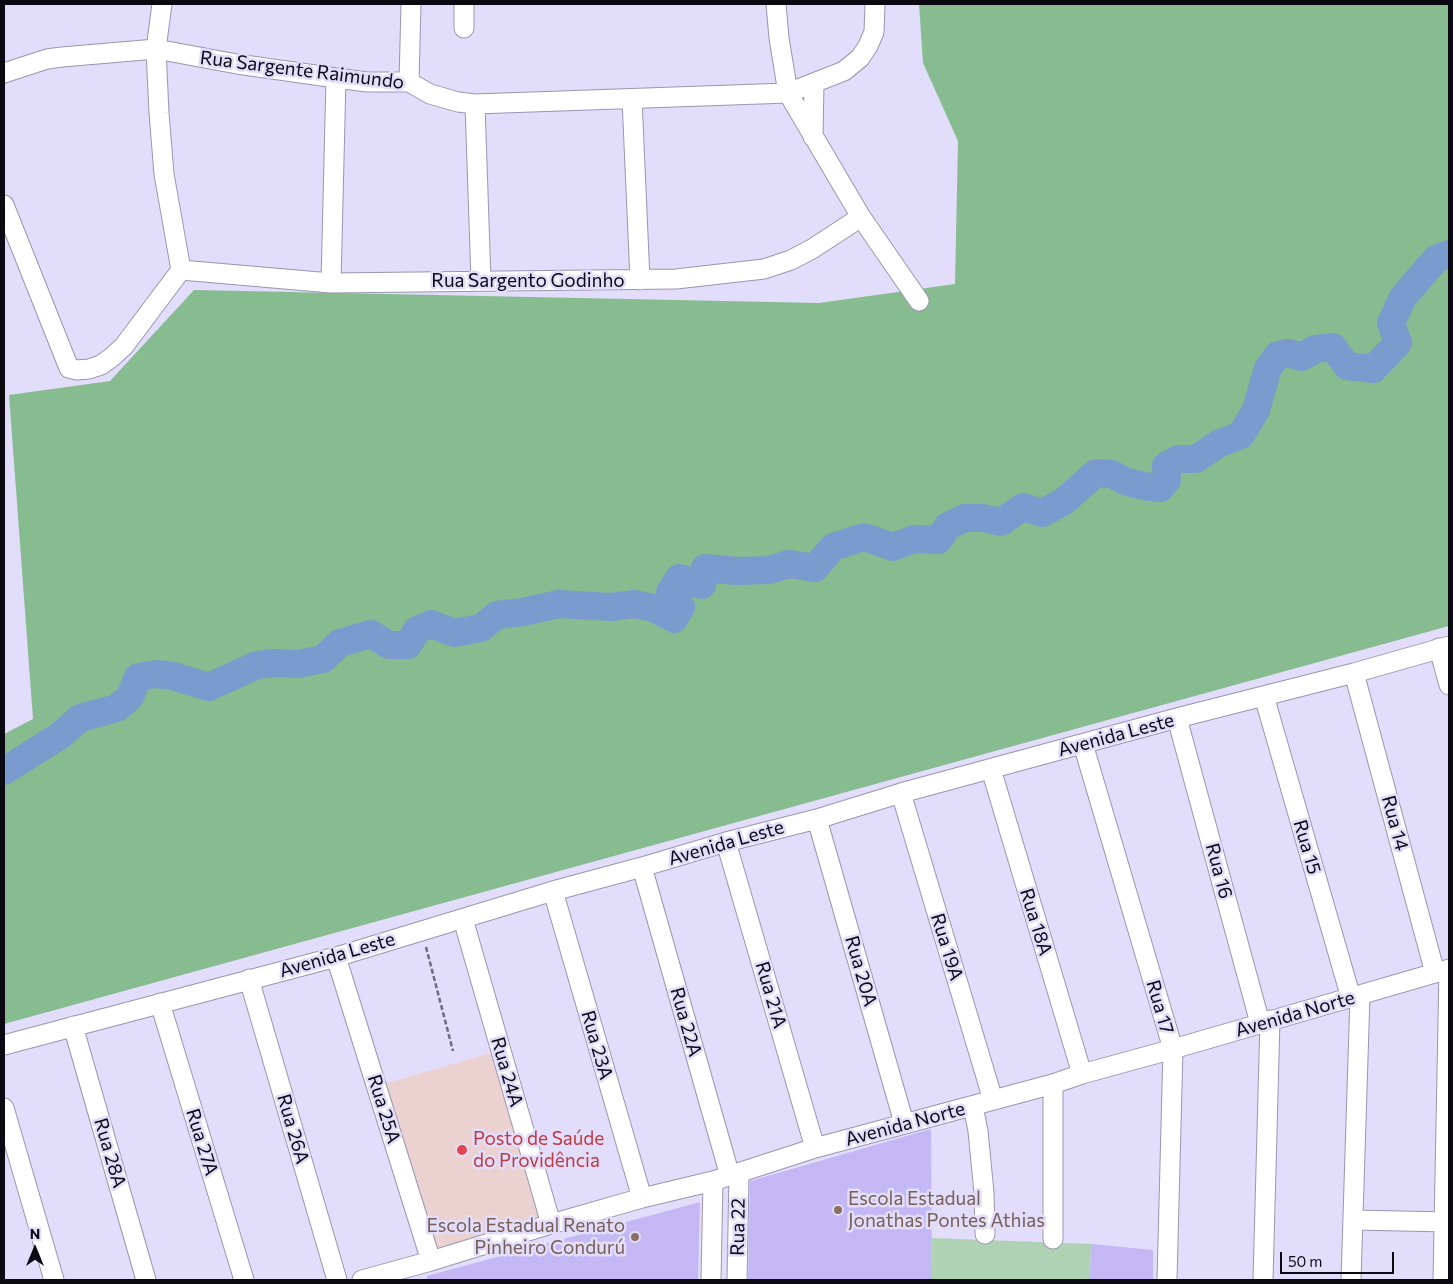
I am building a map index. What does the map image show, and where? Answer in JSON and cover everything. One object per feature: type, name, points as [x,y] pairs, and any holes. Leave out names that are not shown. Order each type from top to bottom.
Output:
[{"type":"street","points":[[4,205],[69,368],[89,370],[101,365],[124,346],[181,270],[162,155],[156,49],[162,4]]},
{"type":"street","points":[[409,82],[411,4]]},
{"type":"street","points":[[464,4],[464,28]]},
{"type":"street","points":[[776,4],[779,38],[788,94],[860,217],[919,302]]},
{"type":"street","points":[[788,94],[844,71],[860,58],[874,32],[875,4]]},
{"type":"street","name":"Rua Sargente Raimundo","points":[[4,73],[62,57],[156,49],[236,64],[336,78],[367,82],[409,82],[430,94],[458,102],[475,104],[788,94]]},
{"type":"street","points":[[331,283],[336,78]]},
{"type":"street","points":[[813,137],[814,83]]},
{"type":"street","points":[[632,99],[640,280]]},
{"type":"street","points":[[475,104],[481,281]]},
{"type":"street","name":"Rua Sargento Godinho","points":[[181,270],[331,283],[676,279],[764,269],[791,260],[812,249],[860,217]]},
{"type":"street","points":[[1444,647],[1449,686]]},
{"type":"street","name":"Avenida Leste","points":[[4,1045],[336,957],[553,892],[726,842],[818,819],[901,793],[1177,718],[1354,673],[1444,647]]},
{"type":"street","name":"Rua 14","points":[[1354,673],[1444,970],[1447,1222],[1443,1280]]},
{"type":"street","name":"Rua 15","points":[[1264,696],[1356,997],[1352,1280]]},
{"type":"street","name":"Rua 16","points":[[1177,718],[1265,1021],[1263,1280]]},
{"type":"street","name":"Rua 17","points":[[1083,744],[1172,1049],[1167,1280]]},
{"type":"street","name":"Rua 18A","points":[[990,769],[1082,1074]]},
{"type":"street","name":"Rua 19A","points":[[901,793],[993,1100]]},
{"type":"street","name":"Rua 20A","points":[[818,819],[904,1123]]},
{"type":"street","name":"Rua 21A","points":[[726,842],[815,1148]]},
{"type":"street","name":"Rua 22A","points":[[642,867],[727,1177]]},
{"type":"street","name":"Rua 23A","points":[[553,892],[642,1198]]},
{"type":"street","name":"Rua 24A","points":[[463,919],[551,1224]]},
{"type":"street","name":"Rua 25A","points":[[336,957],[431,1261]]},
{"type":"street","name":"Avenida Norte","points":[[362,1280],[642,1198],[727,1177],[815,1148],[1053,1084],[1444,970]]},
{"type":"street","name":"Rua 26A","points":[[250,979],[337,1280]]},
{"type":"street","name":"Rua 27A","points":[[160,1003],[244,1280]]},
{"type":"street","name":"Rua 28A","points":[[73,1026],[146,1280]]},
{"type":"street","points":[[1053,1084],[1053,1239]]},
{"type":"street","points":[[973,1106],[984,1193],[985,1234]]},
{"type":"street","points":[[4,1108],[54,1280]]},
{"type":"street","name":"Rua 22","points":[[711,1280],[727,1177]]},
{"type":"street","name":"Rua 22","points":[[727,1177],[737,1280]]},
{"type":"street","points":[[1353,1220],[1447,1222]]},
{"type":"path","points":[[421,931],[453,1051]]},
{"type":"shaded area","name":"Posto de Saúde do Providência","points":[[491,1053],[541,1216],[436,1253],[384,1084]]},
{"type":"green space","points":[[919,4],[1449,4],[1449,626],[4,1024],[4,734],[33,719],[9,395],[110,381],[194,290],[819,303],[955,284],[958,141],[923,63]]},
{"type":"green space","points":[[932,1238],[1091,1244],[1090,1280],[932,1280]]},
{"type":"building","name":"Escola Estadual Jonathas Pontes Athias","points":[[931,1129],[932,1280],[748,1280],[750,1181]]},
{"type":"building","name":"Escola Estadual Renato Pinheiro Condurú","points":[[700,1202],[698,1280],[427,1280],[427,1276]]},
{"type":"building","points":[[1091,1244],[1153,1250],[1153,1280],[1090,1280]]},
{"type":"waterway","points":[[4,771],[61,735],[80,718],[117,708],[130,697],[138,677],[156,674],[173,676],[209,687],[257,665],[274,663],[298,664],[323,659],[340,643],[371,634],[389,645],[408,645],[417,630],[431,624],[454,633],[481,628],[497,615],[523,612],[559,604],[611,607],[634,604],[654,608],[674,619],[681,607],[670,592],[679,578],[702,585],[705,568],[737,571],[769,570],[789,564],[815,568],[833,547],[864,537],[893,547],[914,539],[938,540],[948,526],[965,518],[983,518],[1001,522],[1023,507],[1042,513],[1063,502],[1096,473],[1112,474],[1125,481],[1160,488],[1167,480],[1166,466],[1178,459],[1196,459],[1218,444],[1241,435],[1256,410],[1268,368],[1278,355],[1288,353],[1302,357],[1315,349],[1333,347],[1347,366],[1373,369],[1398,343],[1391,323],[1403,297],[1436,259],[1449,254]]},
{"type":"place","name":"Posto de Saúde do Providência","points":[[462,1150]]},
{"type":"place","name":"Escola Estadual Jonathas Pontes Athias","points":[[838,1210]]},
{"type":"place","name":"Escola Estadual Renato Pinheiro Condurú","points":[[635,1237]]}]
